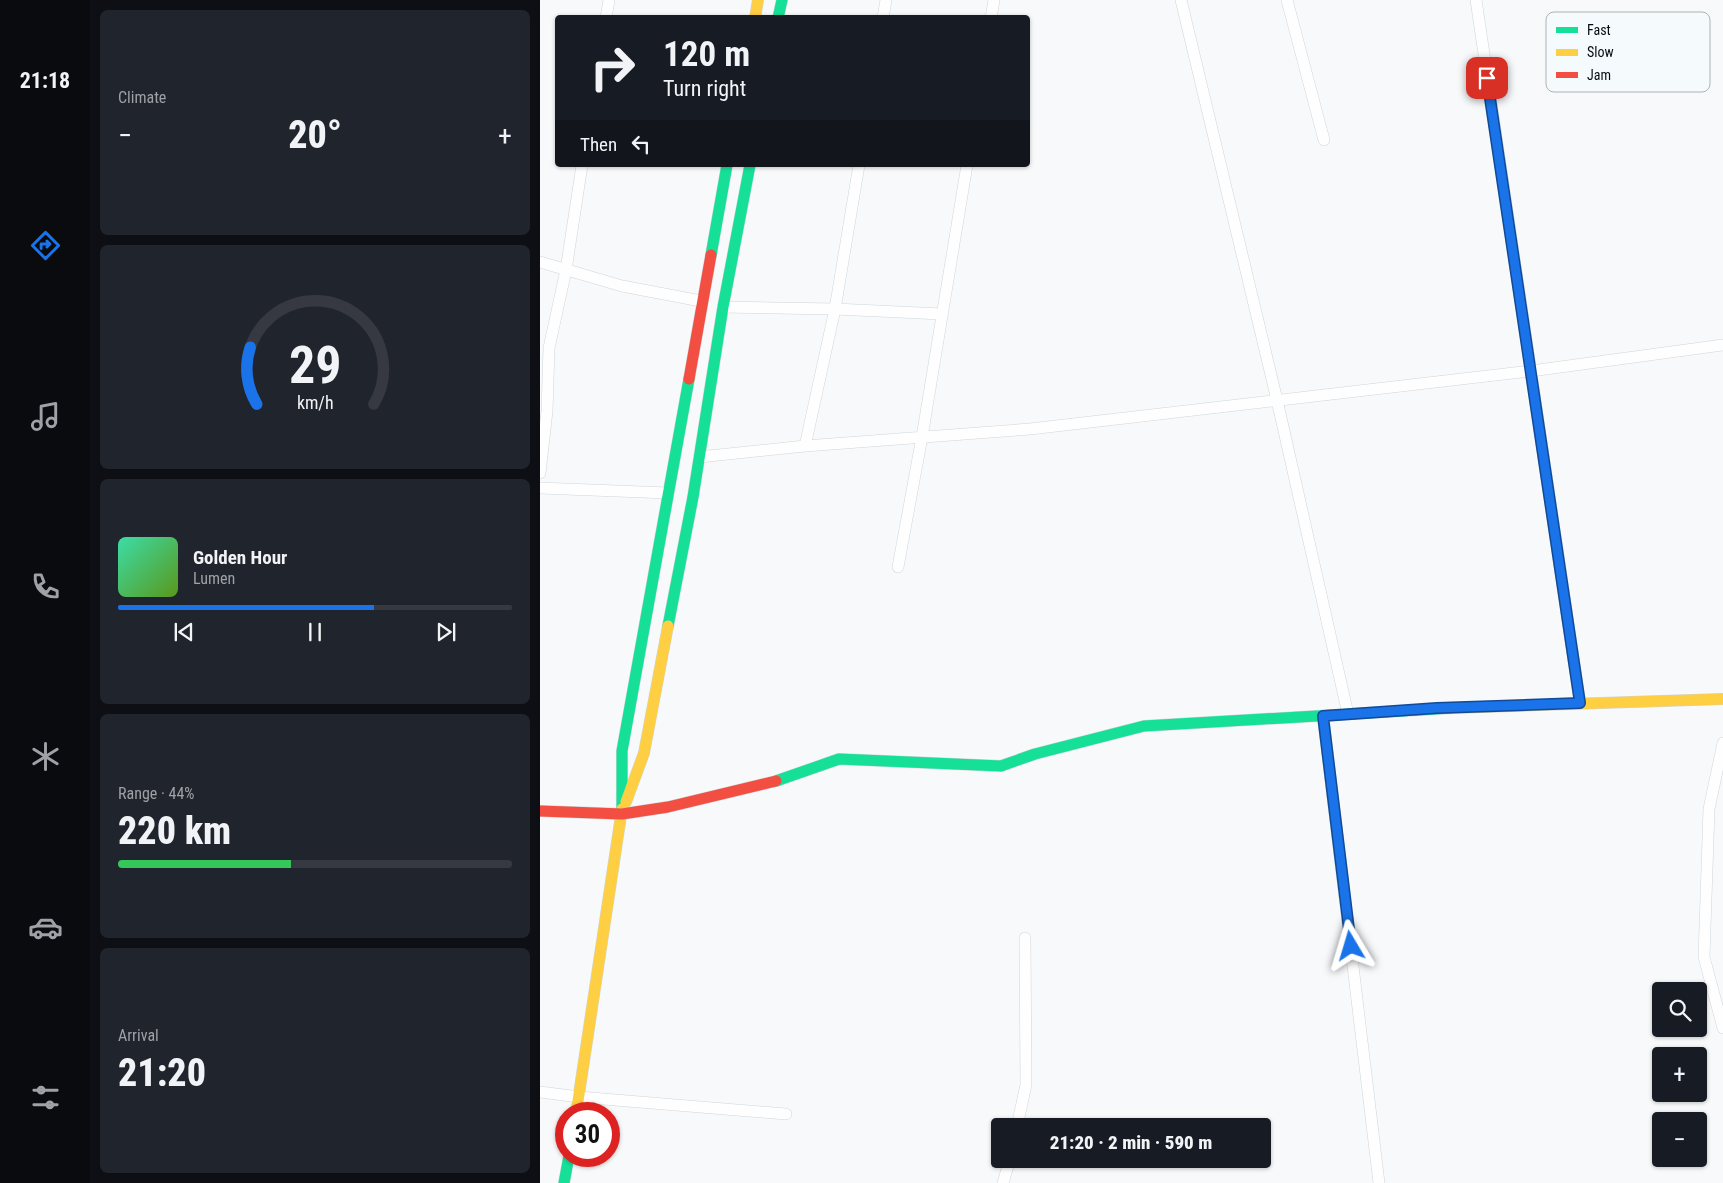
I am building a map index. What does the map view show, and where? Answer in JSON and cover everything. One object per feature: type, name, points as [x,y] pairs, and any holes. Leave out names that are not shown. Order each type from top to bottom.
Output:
[{"type":"street","points":[[606,15],[609,0]]},
{"type":"street","points":[[756,15],[758,0]]},
{"type":"street","points":[[779,15],[782,0]]},
{"type":"street","points":[[884,15],[886,0]]},
{"type":"street","points":[[992,15],[994,0]]},
{"type":"street","points":[[1180,0],[1277,400],[1348,714]]},
{"type":"street","points":[[1288,0],[1324,140]]},
{"type":"street","points":[[1476,0],[1580,703]]},
{"type":"street","points":[[540,473],[547,411],[549,348],[566,270],[582,167]]},
{"type":"street","points":[[578,1102],[622,814],[622,751],[701,301],[727,167]]},
{"type":"street","points":[[622,814],[644,753],[699,457],[723,307],[750,167]]},
{"type":"street","points":[[805,446],[834,309],[859,167]]},
{"type":"street","points":[[898,567],[967,167]]},
{"type":"street","points":[[540,262],[622,286],[701,301]]},
{"type":"street","points":[[723,307],[834,309],[942,314]]},
{"type":"street","points":[[699,457],[805,446],[1030,428],[1531,371],[1723,345]]},
{"type":"street","points":[[540,488],[668,492]]},
{"type":"street","points":[[540,811],[622,814],[668,807],[779,780],[839,759],[1001,766],[1035,754],[1144,726],[1437,708],[1723,699]]},
{"type":"street","points":[[1323,716],[1379,1183]]},
{"type":"street","points":[[1723,743],[1709,809],[1704,957],[1723,1028]]},
{"type":"street","points":[[1019,1118],[1026,1085],[1025,938]]},
{"type":"street","points":[[540,1092],[579,1097],[786,1114]]},
{"type":"street","points":[[564,1183],[567,1167]]},
{"type":"street","points":[[1003,1183],[1007,1168]]},
{"type":"traffic: fast","points":[[779,15],[782,0]]},
{"type":"traffic: fast","points":[[711,255],[727,167]]},
{"type":"traffic: fast","points":[[668,626],[693,497],[723,307],[750,167]]},
{"type":"traffic: fast","points":[[622,809],[622,751],[689,379]]},
{"type":"traffic: fast","points":[[776,781],[839,759],[1001,766],[1035,754],[1144,726],[1452,708]]},
{"type":"traffic: fast","points":[[564,1183],[567,1167]]},
{"type":"traffic: slow","points":[[756,15],[758,0]]},
{"type":"traffic: slow","points":[[626,802],[644,753],[668,626]]},
{"type":"traffic: slow","points":[[1452,708],[1723,699]]},
{"type":"traffic: slow","points":[[578,1102],[622,809]]},
{"type":"traffic: jam","points":[[689,379],[711,255]]},
{"type":"traffic: jam","points":[[540,811],[622,814],[668,807],[776,781]]},
{"type":"route","points":[[1351,946],[1323,716],[1437,708],[1580,703],[1487,78]]}]
